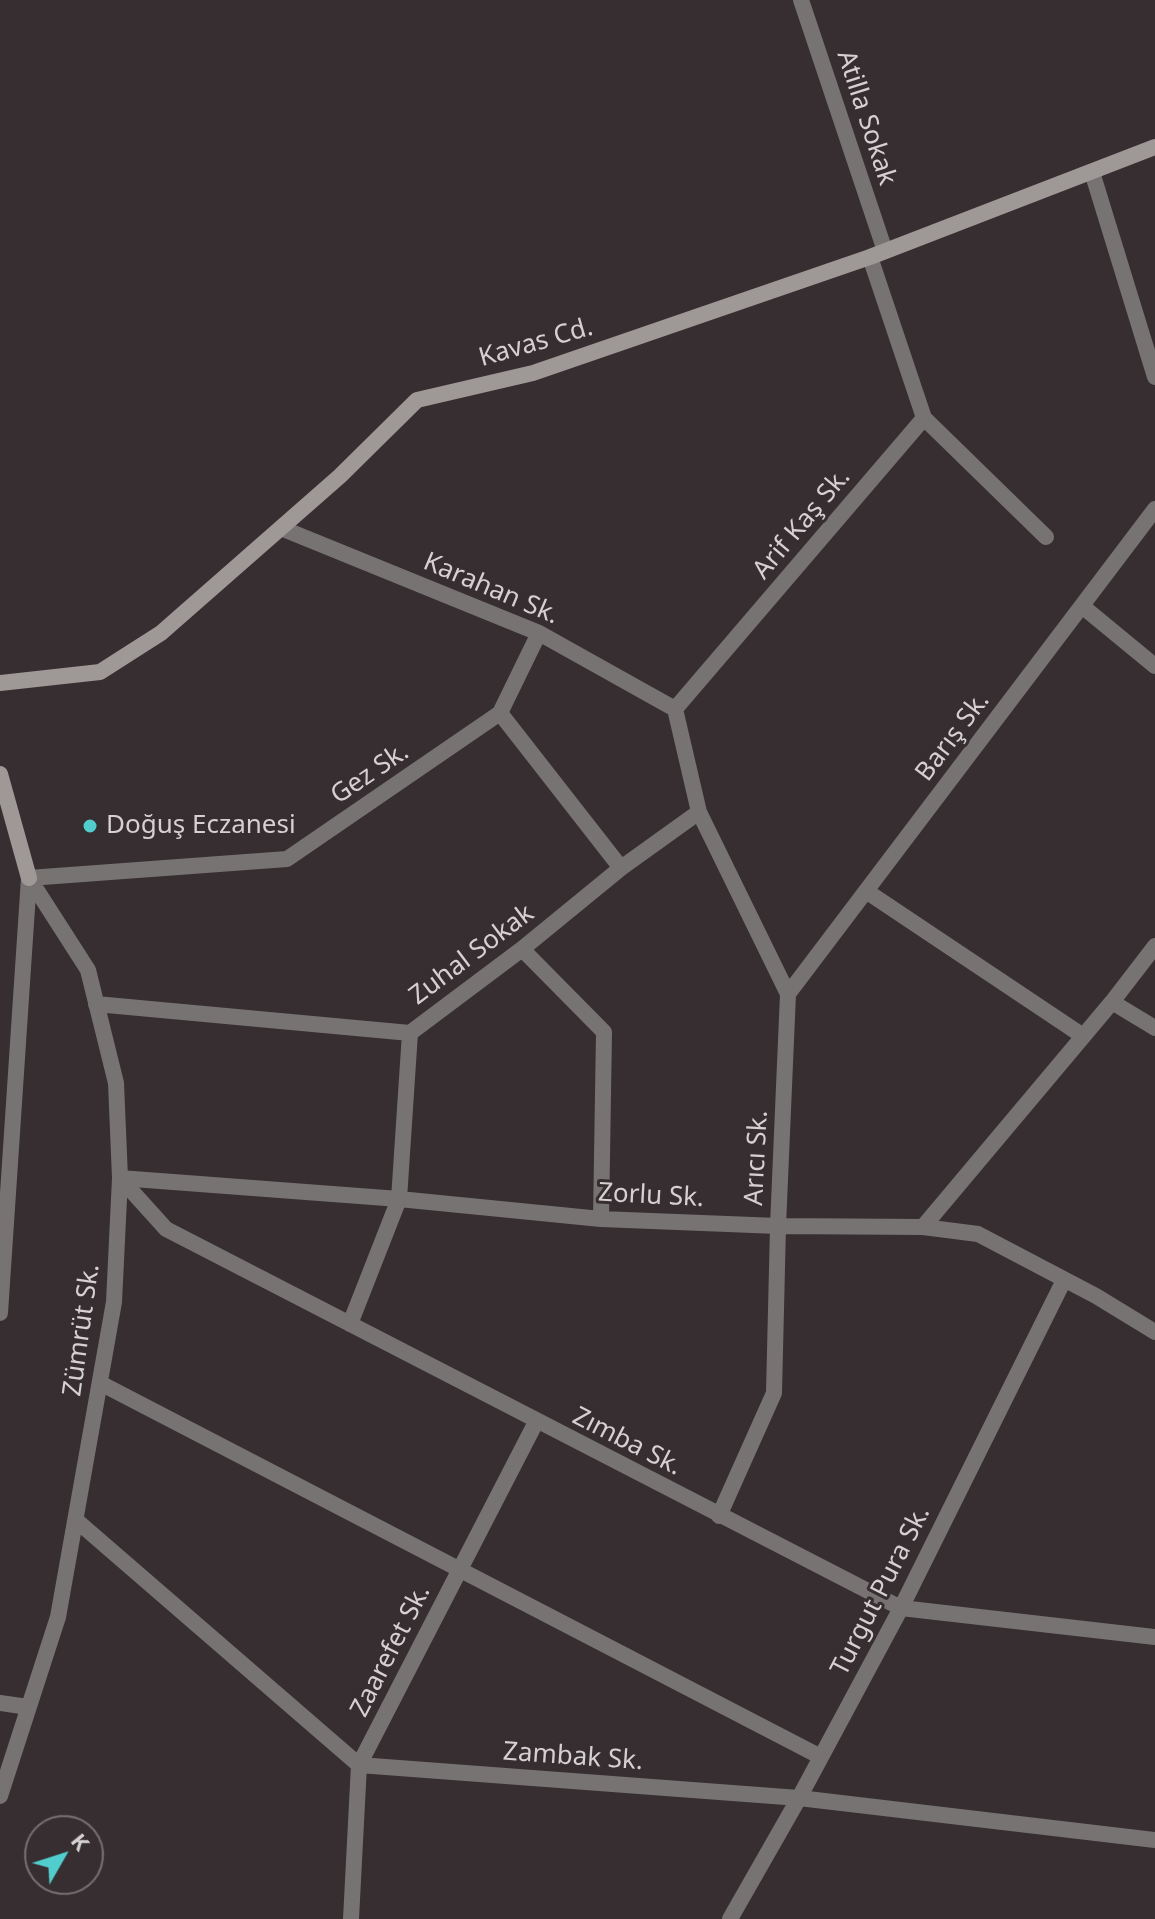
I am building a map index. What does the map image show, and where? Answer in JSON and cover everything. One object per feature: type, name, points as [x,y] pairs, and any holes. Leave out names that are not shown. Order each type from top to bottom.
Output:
[{"type":"street","name":"Atilla Sokak","points":[[801,0],[877,254]]},
{"type":"street","name":"Kavas Cd.","points":[[0,683],[100,672],[161,633],[340,476],[417,400],[533,373],[877,254],[1155,147]]},
{"type":"street","points":[[1092,172],[1155,377]]},
{"type":"street","points":[[877,254],[924,418],[1046,537]]},
{"type":"street","name":"Arif Kaş Sk.","points":[[675,709],[924,418]]},
{"type":"street","name":"Barış Sk.","points":[[788,994],[1155,509]]},
{"type":"street","name":"Karahan Sk.","points":[[281,528],[539,633],[675,709]]},
{"type":"street","points":[[1082,606],[1155,666]]},
{"type":"street","name":"Gez Sk.","points":[[29,878],[287,859],[500,713],[539,633]]},
{"type":"street","points":[[675,709],[699,812]]},
{"type":"street","points":[[500,713],[621,868]]},
{"type":"street","points":[[0,774],[29,878],[0,1313]]},
{"type":"street","name":"Zuhal Sokak","points":[[96,1004],[410,1033],[522,949],[621,868],[699,812]]},
{"type":"street","name":"Arıcı Sk.","points":[[699,812],[788,994],[774,1393],[719,1516]]},
{"type":"street","name":"Zümrüt Sk.","points":[[0,1796],[58,1617],[77,1521],[114,1302],[120,1178],[116,1083],[88,970],[29,878]]},
{"type":"street","points":[[866,891],[1083,1036]]},
{"type":"street","points":[[923,1227],[1112,1002],[1155,946]]},
{"type":"street","points":[[522,949],[604,1032],[601,1219]]},
{"type":"street","points":[[1112,1002],[1155,1028]]},
{"type":"street","points":[[350,1324],[399,1199],[410,1033]]},
{"type":"street","name":"Zorlu Sk.","points":[[120,1178],[399,1199],[601,1219],[778,1226],[923,1227],[978,1234],[1155,1332]]},
{"type":"street","name":"Zımba Sk.","points":[[120,1178],[166,1229],[901,1608],[1155,1637]]},
{"type":"street","name":"Turgut Pura Sk.","points":[[730,1919],[901,1608],[1064,1280]]},
{"type":"street","points":[[100,1383],[821,1757]]},
{"type":"street","name":"Zaarefet Sk.","points":[[351,1919],[359,1765],[536,1422]]},
{"type":"street","points":[[77,1521],[359,1765]]},
{"type":"street","points":[[0,1703],[28,1707]]},
{"type":"street","name":"Zambak Sk.","points":[[359,1765],[799,1798],[1155,1840]]},
{"type":"place","name":"Doğuş Eczanesi","points":[[90,826]]}]
